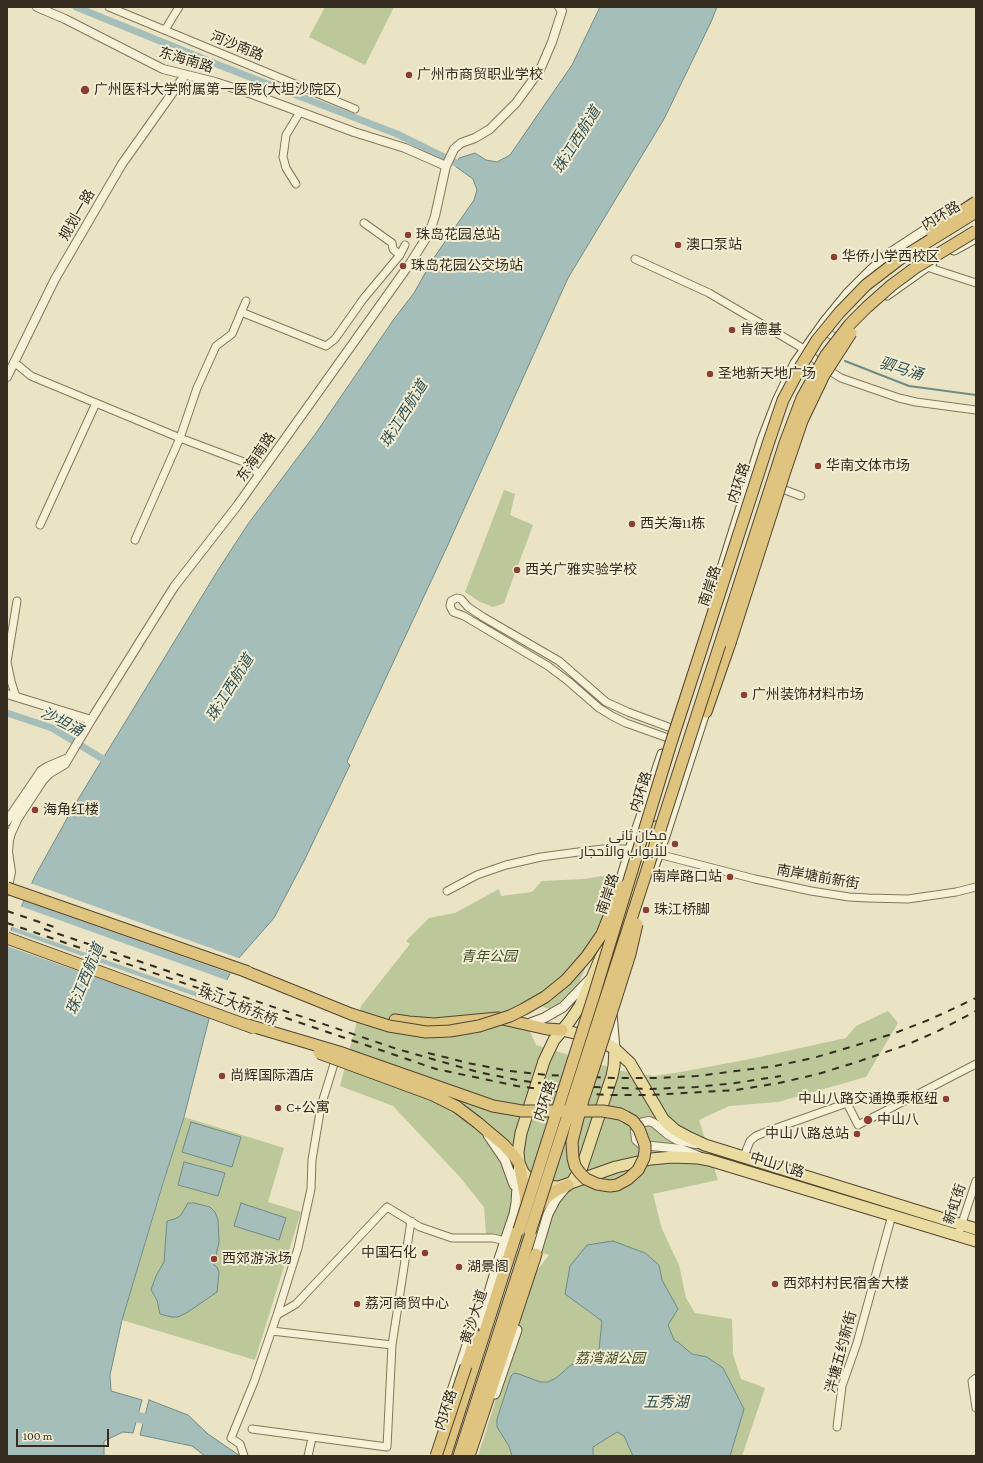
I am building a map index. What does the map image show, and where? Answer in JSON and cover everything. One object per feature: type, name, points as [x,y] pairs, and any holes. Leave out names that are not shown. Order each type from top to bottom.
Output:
[{"type":"highway","points":[[885,271],[911,245],[976,202]]},
{"type":"highway","name":"内环路","points":[[446,1456],[590,1010],[670,740],[765,451],[784,400],[801,366],[828,326],[866,285],[900,258],[976,212]]},
{"type":"highway","name":"内环路","points":[[459,1456],[645,867],[796,414],[810,383],[826,355],[850,324],[879,295],[915,268],[976,231]]},
{"type":"highway","points":[[706,712],[802,421],[824,375],[879,295]]},
{"type":"highway","points":[[242,970],[367,1019],[389,1026],[415,1031],[437,1032],[464,1030],[494,1022],[524,1009],[545,997],[566,980],[587,956],[602,934],[670,740]]},
{"type":"highway","points":[[248,1025],[332,1050],[493,1106],[522,1111],[532,1111],[537,1111],[556,1111],[563,1111],[576,1111],[582,1111],[603,1111],[626,1117],[633,1121],[639,1129],[645,1145],[645,1151],[644,1158],[638,1170],[633,1176],[623,1183],[604,1186],[586,1178],[575,1166],[572,1152],[572,1142],[576,1124],[578,1118],[580,1112],[582,1106],[583,1100],[630,954],[645,867]]},
{"type":"highway","points":[[7,890],[354,1008],[395,1020],[434,1024],[498,1018],[547,1029],[562,1030]]},
{"type":"highway","name":"珠江大桥东桥","points":[[7,938],[248,1025],[433,1095],[457,1107],[478,1122],[504,1145],[519,1163]]},
{"type":"highway","name":"黄沙大道","points":[[446,1456],[483,1325],[521,1200],[519,1163]]},
{"type":"highway","name":"黄沙大道","points":[[459,1456],[543,1212],[542,1203],[547,1197],[557,1190],[568,1185]]},
{"type":"highway","points":[[469,1456],[536,1254]]},
{"type":"highway","points":[[436,1456],[466,1366],[483,1325]]},
{"type":"main road","points":[[568,1185],[576,1177],[584,1160],[612,1076],[615,1049],[612,1016],[614,996],[647,885],[706,712],[711,687],[773,486],[798,414],[812,384],[814,358],[829,316],[862,278],[890,253],[976,199]]},
{"type":"main road","points":[[938,238],[949,215]]},
{"type":"main road","name":"南岸路","points":[[834,337],[855,301],[885,271],[976,216]]},
{"type":"main road","name":"南岸路","points":[[519,1163],[519,1141],[544,1062],[550,1046],[575,1014],[582,1001],[616,919],[691,696],[778,427],[798,378],[858,308],[889,280],[924,263],[976,226]]},
{"type":"main road","points":[[924,263],[976,238]]},
{"type":"main road","points":[[862,278],[885,271]]},
{"type":"main road","points":[[528,1024],[553,1014],[563,1007],[593,975],[630,849],[670,740],[671,728],[762,440],[777,401],[798,378]]},
{"type":"main road","name":"南岸路","points":[[605,1042],[597,1017],[604,986],[631,900],[645,867],[700,690],[795,402],[798,378]]},
{"type":"main road","points":[[737,577],[750,562]]},
{"type":"main road","points":[[700,690],[706,712]]},
{"type":"main road","points":[[645,867],[658,854]]},
{"type":"main road","points":[[631,900],[647,885]]},
{"type":"main road","name":"中山八路","points":[[562,1030],[591,1036],[605,1042],[615,1049],[630,1063],[663,1119],[682,1134],[705,1145],[744,1156],[960,1230],[976,1241]]},
{"type":"main road","points":[[478,1122],[517,1178]]},
{"type":"main road","name":"中山八路","points":[[519,1163],[523,1172],[529,1179],[535,1183],[555,1188],[568,1185],[616,1167],[651,1159],[683,1157],[709,1160],[892,1215],[960,1230],[976,1230]]},
{"type":"main road","points":[[505,1160],[521,1200]]},
{"type":"main road","points":[[483,1325],[486,1304],[505,1241],[521,1200],[517,1178],[519,1163]]},
{"type":"main road","points":[[475,1456],[530,1289],[543,1212]]},
{"type":"main road","points":[[431,1456],[471,1333],[486,1304]]},
{"type":"street","name":"东海南路","points":[[37,7],[85,29],[164,69],[241,90],[369,137],[447,163]]},
{"type":"street","name":"河沙南路","points":[[110,7],[355,108]]},
{"type":"street","points":[[165,30],[179,7]]},
{"type":"street","name":"东海南路","points":[[7,890],[9,840],[14,826],[43,780],[50,773],[65,764],[174,587],[226,520],[399,281],[428,235],[435,216],[447,163],[453,152],[461,143],[475,138],[490,129],[516,103],[540,70],[547,56],[562,11],[559,7]]},
{"type":"street","name":"规划一路","points":[[7,377],[11,360],[55,279],[122,164],[185,75]]},
{"type":"street","points":[[296,184],[286,168],[283,157],[286,135],[300,112]]},
{"type":"street","points":[[364,223],[392,243],[393,250],[400,255]]},
{"type":"street","points":[[241,312],[326,346],[335,339],[364,298],[400,255],[405,246]]},
{"type":"street","points":[[635,259],[709,293],[814,358],[835,375],[899,398],[916,402],[976,410]]},
{"type":"street","points":[[924,263],[976,283]]},
{"type":"street","points":[[135,540],[180,438],[197,388],[216,346],[232,334],[246,301]]},
{"type":"street","points":[[11,360],[31,376],[180,438],[249,464],[259,475]]},
{"type":"street","points":[[40,525],[96,403]]},
{"type":"street","points":[[773,486],[801,496]]},
{"type":"street","points":[[670,740],[626,723],[599,708],[568,680],[548,666],[464,616],[453,612],[450,606],[451,601],[457,598],[461,599],[483,617],[559,661],[606,702],[671,728]]},
{"type":"street","points":[[16,697],[7,662],[17,600]]},
{"type":"street","points":[[7,694],[91,720]]},
{"type":"street","points":[[7,821],[41,772],[72,753]]},
{"type":"street","points":[[447,892],[477,875],[506,865],[541,857],[586,851],[603,849],[630,849]]},
{"type":"street","name":"南岸塘前新街","points":[[658,854],[755,879],[811,891],[849,897],[908,899],[956,892],[976,887]]},
{"type":"street","points":[[582,1001],[588,1008],[598,1010]]},
{"type":"street","points":[[244,1456],[240,1444],[231,1438],[254,1382],[272,1331],[298,1248],[311,1189],[312,1160],[321,1106],[334,1064]]},
{"type":"street","points":[[744,1156],[750,1141],[756,1136],[768,1131],[847,1103],[858,1125],[976,1064]]},
{"type":"street","points":[[705,1145],[677,1140],[654,1123],[640,1123],[637,1125],[635,1131],[636,1140],[642,1145],[681,1149],[709,1160]]},
{"type":"street","name":"新虹街","points":[[960,1230],[976,1181]]},
{"type":"street","points":[[521,1200],[543,1212]]},
{"type":"street","points":[[277,1315],[296,1304],[388,1207],[420,1227],[452,1238],[493,1238],[505,1241]]},
{"type":"street","name":"泮塘五约新街","points":[[837,1427],[842,1386],[856,1343],[892,1215]]},
{"type":"street","points":[[252,1429],[387,1447],[392,1345],[411,1221]]},
{"type":"street","points":[[272,1331],[392,1345]]},
{"type":"street","points":[[976,1378],[972,1381],[976,1408]]},
{"type":"street","points":[[438,1436],[450,1440]]},
{"type":"street","points":[[308,1456],[312,1438]]},
{"type":"green space","points":[[325,7],[394,7],[365,65],[309,37]]},
{"type":"green space","points":[[504,490],[515,494],[510,515],[533,525],[504,603],[493,607],[480,602],[465,592]]},
{"type":"green space","points":[[614,874],[619,875],[610,902],[600,924],[587,945],[599,939],[579,982],[552,1010],[541,1006],[522,1014],[536,1045],[622,1071],[654,1076],[750,1059],[846,1038],[856,1026],[888,1011],[898,1023],[866,1077],[778,1102],[729,1106],[699,1120],[718,1180],[653,1194],[662,1229],[679,1265],[686,1298],[695,1313],[732,1319],[733,1354],[741,1379],[765,1388],[742,1456],[478,1456],[536,1272],[549,1255],[486,1234],[484,1207],[459,1176],[393,1106],[340,1086],[361,1006],[410,944],[406,941],[429,918],[455,913],[499,889],[501,896],[532,892],[542,881],[584,879]]},
{"type":"green space","name":"西郊游泳场","points":[[184,1117],[284,1148],[268,1202],[301,1212],[255,1360],[122,1320]]},
{"type":"water","name":"珠江西航道","points":[[600,7],[717,7],[664,119],[568,278],[446,549],[350,755],[347,762],[350,765],[304,861],[274,918],[237,960],[211,1011],[184,1117],[122,1320],[110,1375],[111,1391],[142,1400],[133,1433],[123,1432],[104,1441],[104,1456],[7,1456],[7,939],[35,876],[74,806],[218,570],[248,524],[316,433],[394,319],[414,293],[433,259],[474,200],[477,190],[473,179],[455,166],[459,158],[475,153],[486,160],[497,162],[510,155],[572,65]]},
{"type":"water","points":[[191,1122],[241,1137],[232,1167],[182,1152]]},
{"type":"water","points":[[184,1162],[225,1173],[218,1196],[178,1185]]},
{"type":"water","points":[[188,1203],[210,1207],[215,1212],[218,1220],[219,1242],[214,1265],[217,1267],[219,1272],[217,1292],[188,1312],[178,1317],[171,1317],[160,1314],[157,1300],[151,1290],[156,1276],[164,1262],[167,1221],[175,1219],[181,1215]]},
{"type":"water","points":[[241,1203],[286,1218],[279,1240],[234,1226]]},
{"type":"water","name":"五秀湖","points":[[613,1241],[645,1253],[659,1265],[662,1280],[678,1309],[668,1325],[674,1340],[692,1354],[707,1357],[723,1368],[744,1409],[730,1456],[633,1456],[624,1436],[617,1432],[593,1447],[593,1456],[512,1456],[509,1446],[497,1427],[497,1419],[511,1376],[514,1373],[540,1382],[548,1382],[556,1378],[571,1365],[594,1356],[599,1350],[602,1321],[565,1294],[570,1266],[587,1245]]},
{"type":"water","points":[[149,1400],[188,1415],[208,1434],[240,1456],[205,1456],[192,1446],[140,1435]]},
{"type":"pier","points":[[30,883],[241,959],[232,974],[22,900]]},
{"type":"pier","points":[[20,906],[229,981],[219,1000],[10,926]]},
{"type":"pier","points":[[9,930],[217,1004],[211,1018],[7,946],[7,934]]},
{"type":"waterway","points":[[76,7],[224,67],[397,134],[456,163]]},
{"type":"waterway","name":"驷马涌","points":[[845,361],[909,386],[976,395]]},
{"type":"waterway","name":"沙坦涌","points":[[7,713],[52,728],[103,759]]},
{"type":"waterway","points":[[137,1417],[158,1422]]},
{"type":"railway","points":[[7,911],[54,927]]},
{"type":"railway","points":[[7,923],[436,1069],[517,1086],[561,1092],[606,1095],[650,1095],[736,1090],[779,1083],[818,1074],[906,1045],[936,1032],[976,1011]]},
{"type":"railway","points":[[44,929],[397,1049],[478,1072],[517,1080],[561,1086],[649,1089],[697,1087],[781,1076]]},
{"type":"railway","points":[[428,1053],[509,1071],[547,1075],[614,1078],[697,1076],[775,1066],[813,1058],[895,1033],[931,1019],[976,998]]},
{"type":"place","name":"广州市商贸职业学校","points":[[409,75]]},
{"type":"place","name":"广州医科大学附属第一医院(大坦沙院区)","points":[[85,90]]},
{"type":"place","name":"珠岛花园总站","points":[[408,235]]},
{"type":"place","name":"澳口泵站","points":[[678,245]]},
{"type":"place","name":"华侨小学西校区","points":[[834,257]]},
{"type":"place","name":"珠岛花园公交场站","points":[[403,266]]},
{"type":"place","name":"肯德基","points":[[732,330]]},
{"type":"place","name":"圣地新天地广场","points":[[710,374]]},
{"type":"place","name":"华南文体市场","points":[[818,466]]},
{"type":"place","name":"西关海11栋","points":[[632,524]]},
{"type":"place","name":"西关广雅实验学校","points":[[517,570]]},
{"type":"place","name":"广州装饰材料市场","points":[[744,695]]},
{"type":"place","name":"海角红楼","points":[[35,810]]},
{"type":"place","name":"مكان ثاني للأبواب والأحجار","points":[[675,844]]},
{"type":"place","name":"南岸路口站","points":[[730,877]]},
{"type":"place","name":"珠江桥脚","points":[[646,910]]},
{"type":"place","name":"尚辉国际酒店","points":[[222,1076]]},
{"type":"place","name":"中山八路交通换乘枢纽","points":[[946,1099]]},
{"type":"place","name":"C+公寓","points":[[278,1108]]},
{"type":"place","name":"中山八","points":[[868,1120]]},
{"type":"place","name":"中山八路总站","points":[[857,1134]]},
{"type":"place","name":"中国石化","points":[[425,1253]]},
{"type":"place","name":"西郊游泳场","points":[[214,1259]]},
{"type":"place","name":"湖景阁","points":[[459,1267]]},
{"type":"place","name":"西郊村村民宿舍大楼","points":[[775,1284]]},
{"type":"place","name":"荔河商贸中心","points":[[357,1304]]},
{"type":"park label","name":"青年公园","points":[[489,957]]},
{"type":"park label","name":"荔湾湖公园","points":[[610,1359]]}]
